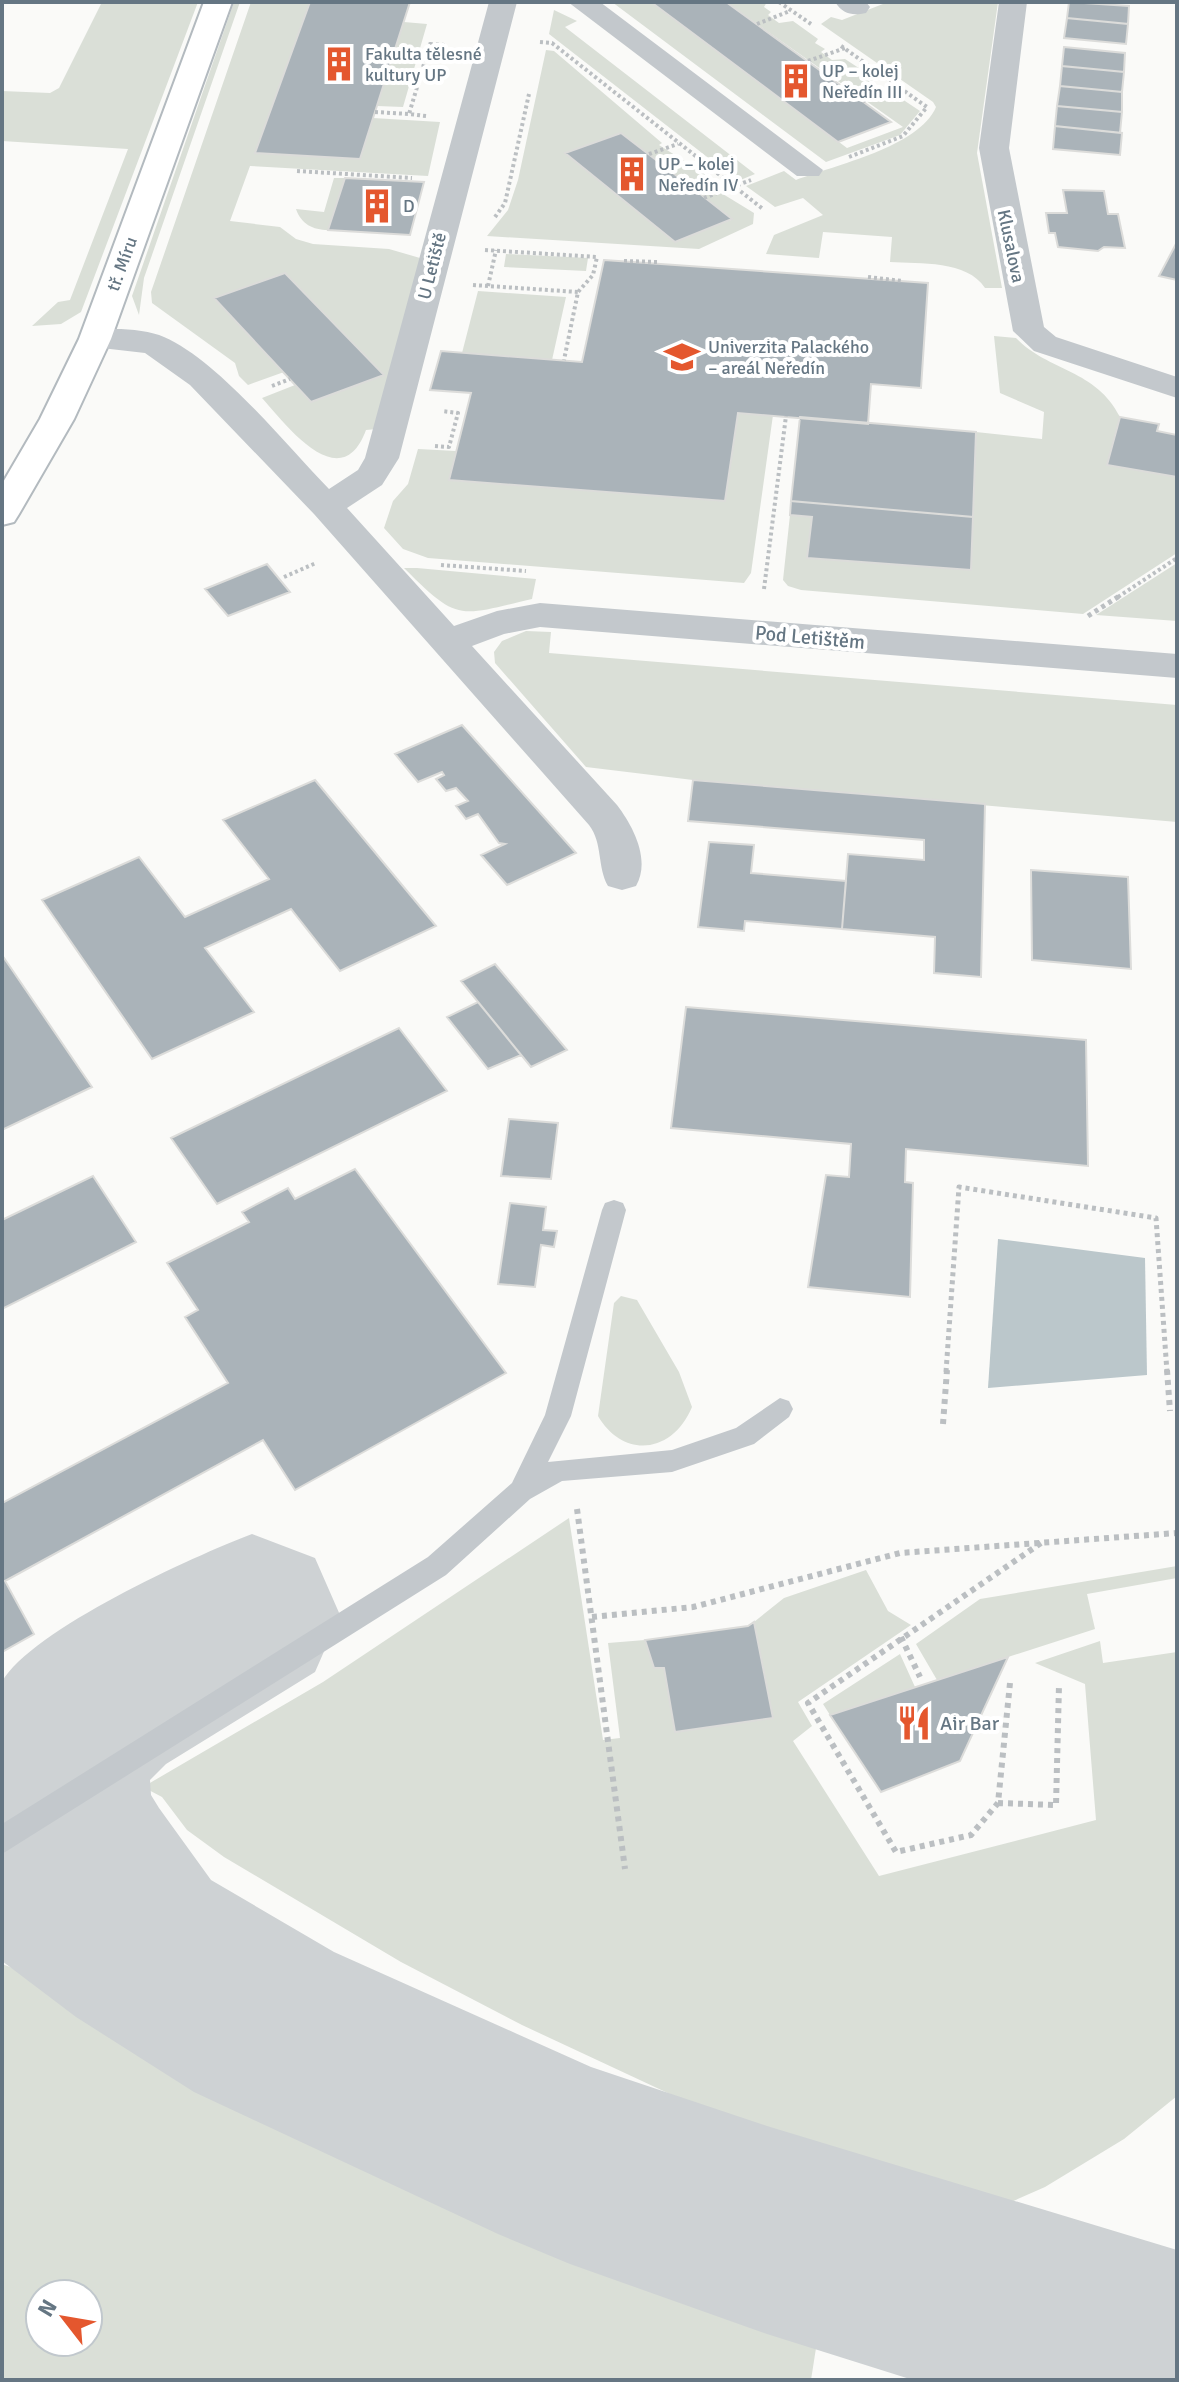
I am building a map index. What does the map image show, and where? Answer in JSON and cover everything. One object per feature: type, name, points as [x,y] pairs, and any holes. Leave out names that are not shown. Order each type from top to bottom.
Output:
[{"type":"main road","name":"tř. Míru","points":[[2,514],[57,419],[95,339],[218,2]]},
{"type":"street","name":"U Letiště","points":[[326,506],[370,477],[382,458],[503,2]]},
{"type":"street","points":[[582,2],[808,170]]},
{"type":"street","name":"Klusalova","points":[[1013,2],[994,148],[1029,331],[1045,344],[1177,388]]},
{"type":"street","points":[[95,339],[135,340],[169,352],[215,390],[326,506],[603,815],[616,832],[622,876]]},
{"type":"street","name":"Pod Letištěm","points":[[447,642],[497,623],[540,615],[1177,666]]},
{"type":"lane","points":[[521,1491],[558,1416],[614,1210]]},
{"type":"lane","points":[[2,1840],[437,1566],[521,1491],[558,1470],[672,1461],[745,1436],[780,1409]]},
{"type":"path","points":[[757,24],[791,11]]},
{"type":"path","points":[[811,24],[822,32]]},
{"type":"path","points":[[544,27],[540,42],[552,43],[763,209]]},
{"type":"path","points":[[833,40],[927,107],[908,133],[837,162]]},
{"type":"path","points":[[808,61],[845,48]]},
{"type":"path","points":[[491,220],[505,203],[531,86]]},
{"type":"path","points":[[863,101],[900,88]]},
{"type":"path","points":[[375,112],[409,114]]},
{"type":"path","points":[[649,154],[679,143]]},
{"type":"path","points":[[297,171],[417,178]]},
{"type":"path","points":[[704,198],[740,184]]},
{"type":"path","points":[[476,249],[597,257],[593,275],[578,292],[564,360]]},
{"type":"path","points":[[488,286],[496,250]]},
{"type":"path","points":[[624,261],[658,262]]},
{"type":"path","points":[[868,277],[902,281]]},
{"type":"path","points":[[464,284],[578,292]]},
{"type":"path","points":[[764,590],[786,416]]},
{"type":"path","points":[[1104,620],[1086,618],[1177,558]]},
{"type":"path","points":[[284,577],[324,560]]},
{"type":"path","points":[[430,564],[534,572]]},
{"type":"path","points":[[749,589],[779,592]]},
{"type":"path","points":[[943,1424],[959,1187],[1156,1218],[1170,1411]]},
{"type":"path","points":[[572,1467],[625,1869]]},
{"type":"path","points":[[592,1617],[693,1607],[900,1553],[1177,1533]]},
{"type":"path","points":[[1010,1683],[998,1803],[971,1835],[896,1852],[808,1703],[1041,1543]]},
{"type":"path","points":[[901,1637],[920,1677]]},
{"type":"path","points":[[998,1803],[1056,1805],[1059,1685]]},
{"type":"shaded area","points":[[102,2],[198,2],[81,312],[61,324],[32,326],[58,302],[70,300],[128,149],[2,141],[2,91],[50,93],[59,88]]},
{"type":"shaded area","points":[[234,2],[240,2],[144,278],[139,315],[132,296]]},
{"type":"shaded area","points":[[251,2],[310,2],[255,153],[360,159],[373,118],[440,122],[428,176],[250,166],[230,221],[280,227],[296,239],[313,244],[389,249],[420,258],[377,429],[366,430],[355,449],[343,457],[328,457],[314,450],[262,398],[295,385],[284,372],[248,385],[239,376],[235,363],[152,303],[151,292]]},
{"type":"shaded area","points":[[612,2],[651,2],[847,148],[903,127],[726,2],[767,2],[764,7],[771,12],[768,15],[779,23],[793,21],[818,39],[815,43],[825,49],[821,52],[832,60],[845,59],[874,78],[872,83],[879,88],[875,91],[887,99],[899,97],[920,111],[900,135],[826,162]]},
{"type":"shaded area","points":[[888,2],[998,2],[977,153],[1002,288],[985,288],[967,272],[955,268],[890,262],[892,237],[823,232],[819,258],[766,254],[774,235],[823,215],[803,198],[775,207],[746,186],[784,171],[796,180],[874,153],[912,133],[927,121],[936,107],[821,24],[831,17],[842,20]]},
{"type":"shaded area","points":[[554,10],[577,21],[565,27],[755,174],[738,181],[549,34]]},
{"type":"shaded area","points":[[404,22],[427,24],[403,107],[377,106]]},
{"type":"shaded area","points":[[546,50],[554,51],[662,143],[659,145],[705,174],[700,180],[754,213],[753,224],[699,249],[487,236],[508,210],[518,180]],"holes":[[[621,133],[731,219],[675,241],[566,153]]]},
{"type":"shaded area","points":[[334,178],[345,178],[328,230],[317,229],[304,222],[296,209],[324,212]]},
{"type":"shaded area","points":[[506,254],[588,258],[586,271],[504,267]]},
{"type":"shaded area","points":[[478,291],[566,297],[552,360],[462,353]]},
{"type":"shaded area","points":[[994,336],[1016,338],[1043,358],[1085,380],[1110,401],[1120,417],[1108,465],[1177,476],[1177,553],[1083,614],[801,590],[788,586],[783,580],[790,515],[812,517],[808,558],[970,570],[976,432],[1042,439],[1044,412],[1000,393]]},
{"type":"shaded area","points":[[738,413],[773,415],[751,573],[744,583],[428,558],[403,549],[384,528],[393,501],[408,484],[418,449],[456,451],[449,480],[725,501]]},
{"type":"shaded area","points":[[1177,563],[1177,621],[1096,615]]},
{"type":"shaded area","points":[[404,568],[536,579],[532,599],[489,609],[461,610],[437,598]]},
{"type":"shaded area","points":[[526,631],[551,632],[549,653],[1177,705],[1177,822],[693,780],[586,767],[495,663],[494,652],[502,641]]},
{"type":"shaded area","points":[[998,1239],[1145,1258],[1147,1375],[988,1388]]},
{"type":"shaded area","points":[[621,1296],[637,1300],[679,1372],[692,1407],[673,1434],[661,1442],[648,1445],[634,1445],[621,1440],[598,1416],[614,1303]]},
{"type":"shaded area","points":[[569,1518],[603,1740],[620,1738],[608,1643],[645,1640],[654,1668],[664,1668],[676,1732],[772,1718],[754,1622],[784,1598],[866,1570],[888,1611],[911,1625],[798,1702],[812,1726],[793,1741],[879,1876],[1096,1820],[1085,1684],[1035,1663],[1100,1641],[1103,1663],[1177,1652],[1177,2096],[1124,2139],[1045,2187],[1002,2206],[921,2189],[816,2154],[672,2095],[522,2025],[401,1962],[224,1857],[187,1830],[162,1797],[143,1787],[323,1682]]},
{"type":"shaded area","points":[[1177,1566],[1177,1578],[1087,1594],[1095,1629],[937,1680],[916,1644],[980,1599]]},
{"type":"shaded area","points":[[900,1654],[915,1687],[830,1715],[823,1704]]},
{"type":"shaded area","points":[[2,1964],[53,1983],[581,2225],[681,2257],[787,2283],[824,2297],[811,2380],[2,2380]]},
{"type":"shaded area","points":[[939,2338],[950,2339],[992,2368],[1000,2354],[1088,2380],[985,2380],[958,2358],[936,2351]]},
{"type":"building","name":"Fakulta tělesné kultury UP","points":[[310,2],[410,2],[360,159],[255,153]]},
{"type":"building","name":"UP – kolej Neředín III","points":[[651,2],[726,2],[891,122],[838,142]]},
{"type":"building","points":[[1069,2],[1129,6],[1128,24],[1067,18]]},
{"type":"building","points":[[1067,18],[1128,24],[1126,44],[1064,38]]},
{"type":"building","points":[[1064,47],[1125,53],[1124,72],[1062,66]]},
{"type":"building","points":[[1062,66],[1124,72],[1122,92],[1060,86]]},
{"type":"building","points":[[1060,86],[1122,92],[1122,112],[1057,106]]},
{"type":"building","points":[[1057,106],[1122,112],[1120,133],[1055,126]]},
{"type":"building","points":[[1055,126],[1122,133],[1120,155],[1053,149]]},
{"type":"building","name":"UP – kolej Neředín IV","points":[[621,133],[732,219],[675,242],[565,153]]},
{"type":"building","name":"D","points":[[345,178],[424,182],[410,235],[328,230]]},
{"type":"building","points":[[1063,190],[1104,191],[1108,214],[1118,214],[1125,248],[1104,247],[1098,251],[1058,247],[1055,233],[1049,233],[1046,213],[1067,213]]},
{"type":"building","points":[[1177,242],[1177,280],[1159,276]]},
{"type":"building","points":[[604,260],[928,283],[921,388],[871,384],[868,424],[738,413],[725,501],[449,480],[471,393],[430,390],[441,351],[582,362]]},
{"type":"building","points":[[285,273],[384,375],[311,402],[214,298]]},
{"type":"building","points":[[800,417],[976,432],[973,517],[791,501]]},
{"type":"building","points":[[1120,417],[1159,424],[1157,431],[1177,435],[1177,477],[1107,465]]},
{"type":"building","points":[[791,501],[973,517],[971,570],[807,558],[812,517],[790,515]]},
{"type":"building","points":[[267,564],[290,592],[228,616],[205,589]]},
{"type":"building","points":[[462,725],[576,853],[507,885],[481,855],[505,844],[499,843],[478,814],[466,819],[456,806],[468,801],[456,788],[446,791],[436,779],[444,775],[442,772],[418,782],[395,754]]},
{"type":"building","points":[[315,780],[436,926],[340,971],[291,909],[205,948],[254,1012],[152,1059],[42,900],[139,857],[185,917],[269,879],[223,820]]},
{"type":"building","points":[[693,780],[985,804],[981,977],[934,973],[935,937],[842,929],[848,854],[924,860],[924,840],[688,821]]},
{"type":"building","points":[[709,842],[754,845],[751,873],[846,881],[842,929],[745,921],[744,931],[698,927]]},
{"type":"building","points":[[1031,870],[1128,877],[1131,969],[1032,960]]},
{"type":"building","points":[[2,955],[92,1087],[2,1130]]},
{"type":"building","points":[[495,964],[567,1050],[531,1067],[461,981]]},
{"type":"building","points":[[478,1002],[521,1055],[488,1069],[447,1017]]},
{"type":"building","points":[[686,1007],[1086,1040],[1088,1166],[906,1149],[905,1182],[913,1183],[910,1297],[808,1287],[826,1175],[849,1177],[851,1144],[671,1128]]},
{"type":"building","points":[[399,1028],[447,1091],[217,1204],[171,1138]]},
{"type":"building","points":[[509,1119],[558,1123],[551,1179],[501,1176]]},
{"type":"building","points":[[355,1169],[506,1373],[295,1490],[263,1440],[5,1581],[34,1634],[2,1652],[2,1503],[228,1383],[185,1317],[198,1310],[167,1263],[249,1222],[242,1212],[288,1188],[295,1199]]},
{"type":"building","points":[[93,1176],[136,1242],[2,1309],[2,1220]]},
{"type":"building","points":[[510,1203],[546,1207],[543,1230],[557,1231],[554,1247],[541,1245],[535,1287],[498,1284]]},
{"type":"building","points":[[754,1622],[773,1718],[675,1732],[664,1668],[654,1668],[645,1640],[748,1626]]},
{"type":"building","points":[[1008,1657],[960,1761],[881,1792],[830,1715]]},
{"type":"taxiway","points":[[141,1944],[128,1930],[92,1874],[62,1816],[56,1786],[59,1758],[74,1730],[102,1704],[252,1615]]},
{"type":"taxiway","points":[[2,1845],[144,1949],[264,2022],[570,2162],[767,2230],[1177,2357]]},
{"type":"place","name":"Fakulta tělesné kultury UP","points":[[339,64]]},
{"type":"place","name":"UP – kolej Neředín III","points":[[796,81]]},
{"type":"place","name":"UP – kolej Neředín IV","points":[[632,174]]},
{"type":"place","name":"D","points":[[377,206]]},
{"type":"place","name":"Univerzita Palackého – areál Neředín","points":[[682,357]]},
{"type":"place","name":"Air Bar","points":[[914,1723]]}]
